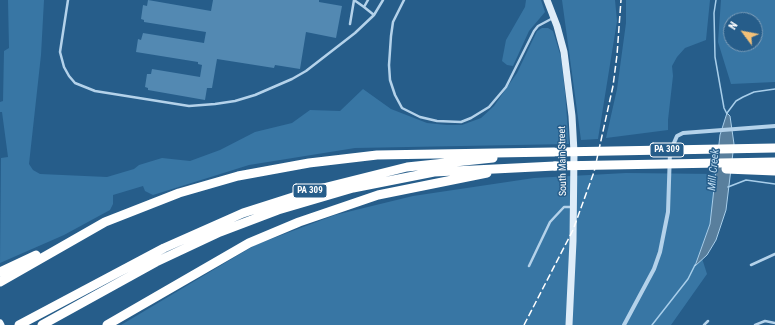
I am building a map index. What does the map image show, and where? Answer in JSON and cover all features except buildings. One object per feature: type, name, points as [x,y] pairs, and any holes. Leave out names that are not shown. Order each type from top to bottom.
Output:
[{"type":"highway","name":"PA 309","points":[[19,325],[164,248],[236,216],[315,190],[408,167],[556,152],[775,148]]},
{"type":"highway","points":[[0,282],[63,244],[105,222],[179,193],[238,176],[309,163],[377,155],[556,152]]},
{"type":"highway","name":"PA 309","points":[[42,325],[156,262],[212,236],[285,208],[353,188],[434,172],[554,166],[775,162]]},
{"type":"highway","points":[[648,165],[775,171]]},
{"type":"highway","points":[[107,325],[249,243],[299,222],[378,195],[485,173],[554,166]]},
{"type":"highway","points":[[0,272],[17,263],[63,244]]},
{"type":"highway","points":[[0,276],[29,264]]},
{"type":"main road","name":"South Main Street","points":[[547,0],[554,17],[564,52],[571,101],[574,152],[569,325]]},
{"type":"street","points":[[624,325],[654,269],[660,252],[668,212],[670,152],[677,136],[683,133],[775,126]]},
{"type":"lane","points":[[68,0],[60,52],[68,76],[75,83],[95,92],[189,106],[215,104],[256,95],[292,79],[306,71],[350,37],[374,15],[383,0]]},
{"type":"lane","points":[[350,24],[354,0],[374,15]]},
{"type":"lane","points":[[364,7],[368,0]]},
{"type":"lane","points":[[404,0],[393,22],[389,65],[390,80],[395,95],[402,108],[420,117],[437,121],[461,122],[489,107],[506,87],[534,31],[538,26],[554,17]]},
{"type":"lane","points":[[529,266],[550,222],[564,207],[573,206]]},
{"type":"lane","points":[[751,265],[775,254]]},
{"type":"lane","points":[[704,325],[708,321]]},
{"type":"lane","points":[[755,325],[765,321],[775,323]]},
{"type":"shaded area","points":[[8,0],[44,0],[41,55],[29,164],[33,170],[40,174],[107,177],[134,169],[139,165],[162,158],[190,161],[220,150],[255,132],[292,123],[310,110],[340,111],[363,89],[391,109],[427,123],[462,125],[481,118],[494,106],[517,73],[537,31],[542,28],[548,28],[553,31],[561,57],[569,144],[355,148],[249,165],[153,195],[145,191],[143,186],[113,195],[113,204],[110,210],[64,235],[0,263],[1,158],[8,157],[2,112],[0,112],[0,102],[3,101],[4,51],[9,48]]},
{"type":"shaded area","points":[[526,0],[541,0],[545,12],[529,31],[513,66],[507,65],[502,61],[506,40],[525,7]]},
{"type":"shaded area","points":[[562,0],[615,0],[617,21],[598,139],[581,140]]},
{"type":"shaded area","points":[[626,0],[710,0],[706,40],[685,48],[677,57],[672,66],[673,76],[668,130],[606,138],[617,89],[626,23]]},
{"type":"shaded area","points":[[721,0],[775,0],[775,82],[731,84],[718,42]]},
{"type":"shaded area","points":[[727,113],[730,116],[734,144],[726,210],[716,240],[707,255],[695,266],[710,224],[720,135]]},
{"type":"shaded area","points":[[626,173],[716,174],[710,224],[700,252],[707,274],[671,325],[121,325],[255,245],[335,215],[413,196],[534,178]]},
{"type":"waterway","name":"Mill Creek","points":[[716,0],[714,13],[715,57],[724,108],[727,114]]},
{"type":"waterway","points":[[727,113],[736,101],[743,97],[754,92],[775,89]]},
{"type":"waterway","points":[[728,187],[746,180],[775,184]]},
{"type":"waterway","name":"Mill Creek","points":[[652,325],[688,279],[695,265]]},
{"type":"railway","points":[[524,325],[573,230],[594,172],[613,86],[621,0]]}]
